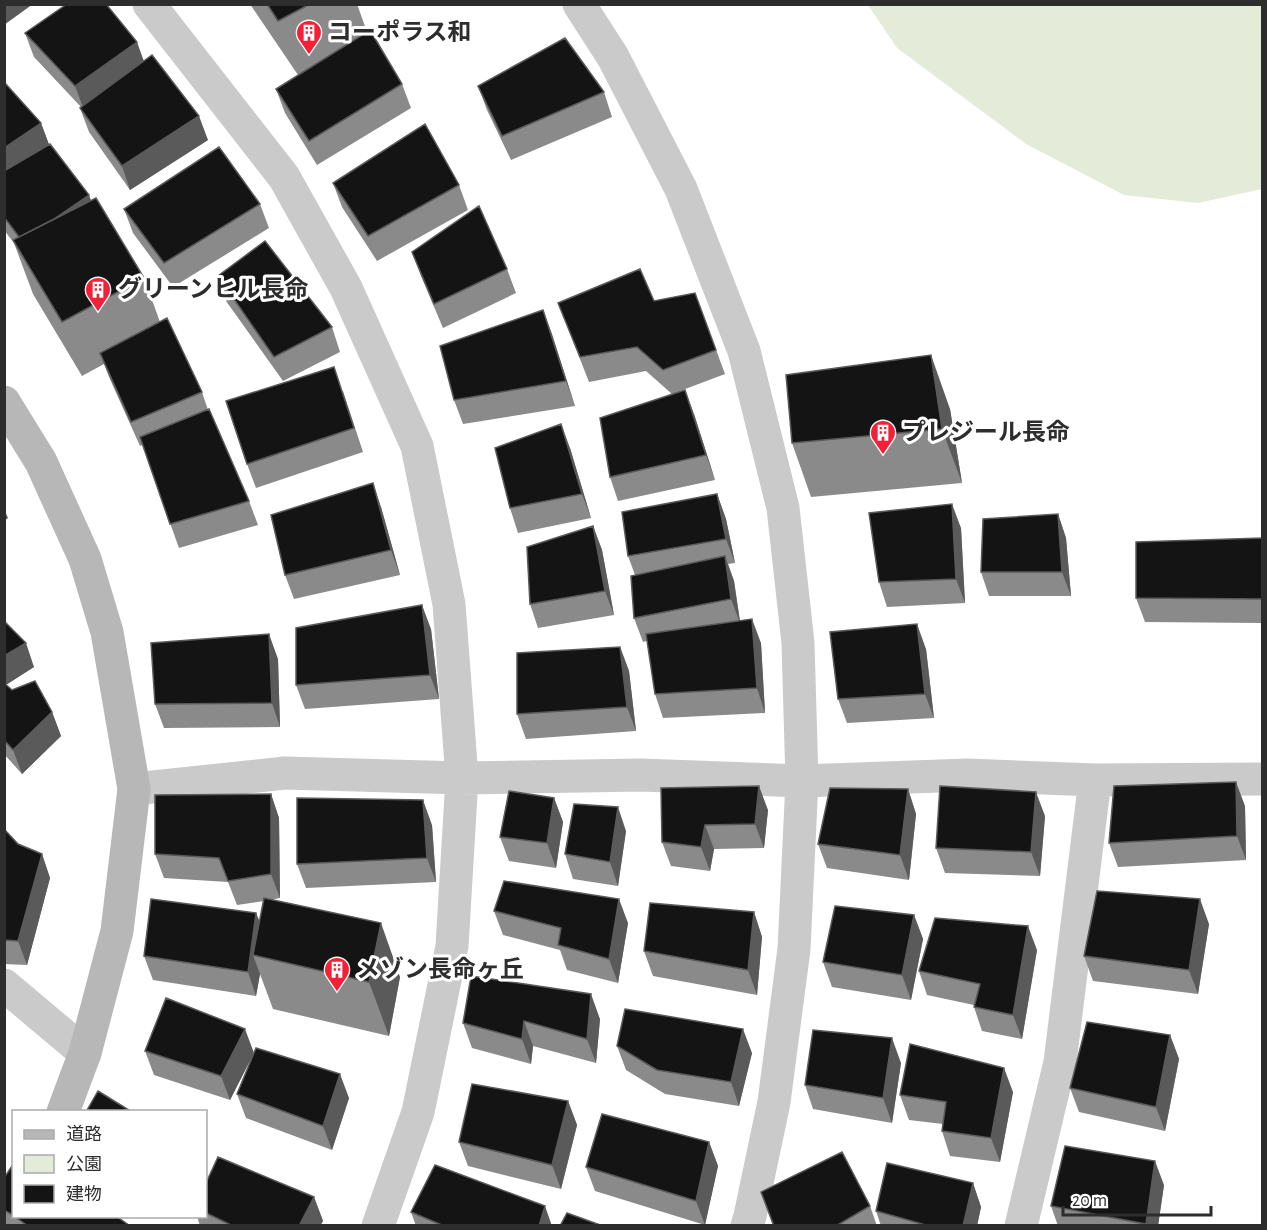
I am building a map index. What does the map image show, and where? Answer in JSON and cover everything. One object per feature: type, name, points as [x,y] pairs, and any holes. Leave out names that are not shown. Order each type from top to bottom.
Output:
[{"type":"street","points":[[149,4],[284,177],[346,288],[417,446],[449,604],[462,778],[452,946],[418,1112],[378,1226]]},
{"type":"street","points":[[579,4],[613,57],[681,189],[744,351],[783,508],[798,643],[802,781],[794,949],[774,1102],[747,1226]]},
{"type":"street","points":[[4,402],[41,462],[85,559],[107,632],[134,789],[117,931],[85,1053],[64,1110]]},
{"type":"street","points":[[134,789],[285,773],[462,778],[641,775],[802,781],[967,775],[1095,780],[1263,779]]},
{"type":"street","points":[[1021,1226],[1060,1062],[1095,780]]},
{"type":"street","points":[[4,985],[85,1053]]},
{"type":"green space","points":[[868,5],[1262,5],[1262,189],[1198,203],[1124,195],[1026,144],[897,48]]},
{"type":"building","points":[[67,4],[106,4],[137,42],[75,86],[25,33]]},
{"type":"building","points":[[267,4],[310,4],[278,21]]},
{"type":"building","points":[[370,30],[402,84],[309,141],[276,89]]},
{"type":"building","points":[[565,38],[604,92],[502,136],[478,86]]},
{"type":"building","points":[[152,55],[199,116],[122,166],[80,108]]},
{"type":"building","points":[[4,82],[41,123],[4,148]]},
{"type":"building","points":[[425,124],[459,185],[368,236],[333,183]]},
{"type":"building","points":[[50,144],[89,195],[54,219],[19,237],[4,217],[4,171]]},
{"type":"building","points":[[219,147],[260,204],[164,263],[124,209]]},
{"type":"building","points":[[96,198],[144,278],[62,322],[13,240]]},
{"type":"building","points":[[479,206],[507,269],[434,304],[412,252]]},
{"type":"building","points":[[265,241],[332,327],[274,357],[218,276]]},
{"type":"building","points":[[640,269],[654,301],[695,293],[716,350],[663,370],[637,347],[580,357],[558,303]]},
{"type":"building","points":[[543,310],[566,381],[454,400],[440,346]]},
{"type":"building","points":[[167,318],[202,392],[131,422],[100,353]]},
{"type":"building","points":[[931,355],[942,429],[792,443],[786,375]]},
{"type":"building","points":[[334,367],[354,428],[247,464],[226,401]]},
{"type":"building","points":[[685,390],[706,455],[610,477],[600,418]]},
{"type":"building","points":[[209,409],[249,501],[170,524],[140,437]]},
{"type":"building","points":[[561,424],[582,494],[510,508],[495,448]]},
{"type":"building","points":[[373,483],[391,550],[285,575],[271,515]]},
{"type":"building","points":[[717,494],[726,539],[628,556],[622,512]]},
{"type":"building","points":[[952,504],[956,579],[879,582],[869,513]]},
{"type":"building","points":[[1058,514],[1062,572],[981,572],[983,519]]},
{"type":"building","points":[[593,526],[605,591],[530,604],[527,547]]},
{"type":"building","points":[[1263,538],[1263,599],[1136,598],[1136,542]]},
{"type":"building","points":[[725,556],[731,599],[634,618],[631,576]]},
{"type":"building","points":[[422,605],[430,675],[296,685],[296,628]]},
{"type":"building","points":[[752,619],[757,688],[655,694],[646,634]]},
{"type":"building","points":[[4,621],[26,643],[4,656]]},
{"type":"building","points":[[917,624],[925,694],[838,699],[830,632]]},
{"type":"building","points":[[269,634],[272,703],[155,704],[151,643]]},
{"type":"building","points":[[620,647],[627,707],[517,714],[517,653]]},
{"type":"building","points":[[35,681],[52,712],[13,750],[4,740],[4,683],[12,690]]},
{"type":"building","points":[[1236,782],[1237,836],[1109,843],[1114,786]]},
{"type":"building","points":[[759,786],[755,824],[705,825],[701,847],[662,842],[661,788]]},
{"type":"building","points":[[940,786],[1036,792],[1031,852],[936,848]]},
{"type":"building","points":[[830,788],[908,789],[900,855],[818,844]]},
{"type":"building","points":[[509,791],[554,798],[547,843],[500,837]]},
{"type":"building","points":[[271,794],[271,874],[228,881],[219,858],[155,854],[155,795]]},
{"type":"building","points":[[297,798],[423,800],[427,858],[297,864]]},
{"type":"building","points":[[574,804],[618,807],[610,862],[565,854]]},
{"type":"building","points":[[4,829],[18,844],[42,854],[18,941],[4,940]]},
{"type":"building","points":[[504,881],[619,899],[609,959],[558,945],[561,928],[494,911]]},
{"type":"building","points":[[1097,891],[1200,899],[1189,970],[1084,956]]},
{"type":"building","points":[[264,898],[381,923],[369,982],[253,955]]},
{"type":"building","points":[[151,899],[256,913],[248,972],[144,956]]},
{"type":"building","points":[[650,903],[754,912],[748,970],[644,951]]},
{"type":"building","points":[[835,906],[914,915],[902,975],[823,962]]},
{"type":"building","points":[[935,918],[1028,926],[1013,1015],[974,1007],[980,984],[919,971]]},
{"type":"building","points":[[471,976],[591,994],[587,1039],[524,1021],[522,1039],[463,1023]]},
{"type":"building","points":[[166,998],[245,1029],[221,1076],[145,1051]]},
{"type":"building","points":[[625,1009],[743,1029],[731,1082],[657,1070],[617,1046]]},
{"type":"building","points":[[1087,1022],[1170,1035],[1156,1107],[1070,1088]]},
{"type":"building","points":[[813,1030],[892,1038],[883,1098],[805,1085]]},
{"type":"building","points":[[910,1044],[1004,1068],[991,1138],[942,1131],[946,1102],[900,1095]]},
{"type":"building","points":[[256,1048],[340,1074],[323,1126],[237,1094]]},
{"type":"building","points":[[472,1084],[568,1101],[552,1165],[459,1142]]},
{"type":"building","points":[[98,1091],[129,1110],[87,1110]]},
{"type":"building","points":[[602,1114],[709,1142],[696,1201],[586,1167]]},
{"type":"building","points":[[1065,1146],[1155,1161],[1146,1224],[1051,1206]]},
{"type":"building","points":[[842,1152],[870,1206],[836,1226],[774,1226],[761,1192]]},
{"type":"building","points":[[218,1157],[314,1197],[299,1226],[233,1226],[207,1213],[207,1181]]},
{"type":"building","points":[[887,1163],[973,1183],[963,1226],[929,1226],[876,1211]]},
{"type":"building","points":[[435,1165],[545,1206],[539,1226],[444,1226],[411,1212]]},
{"type":"building","points":[[12,1166],[12,1215],[4,1210],[4,1178]]},
{"type":"building","points":[[567,1213],[603,1226],[560,1226]]},
{"type":"building","points":[[17,1218],[119,1218],[130,1226],[28,1226]]},
{"type":"place","name":"コーポラス和","points":[[309,56]]},
{"type":"place","name":"グリーンヒル長命","points":[[98,313]]},
{"type":"place","name":"プレジール長命","points":[[883,456]]},
{"type":"place","name":"メゾン長命ヶ丘","points":[[337,993]]}]
